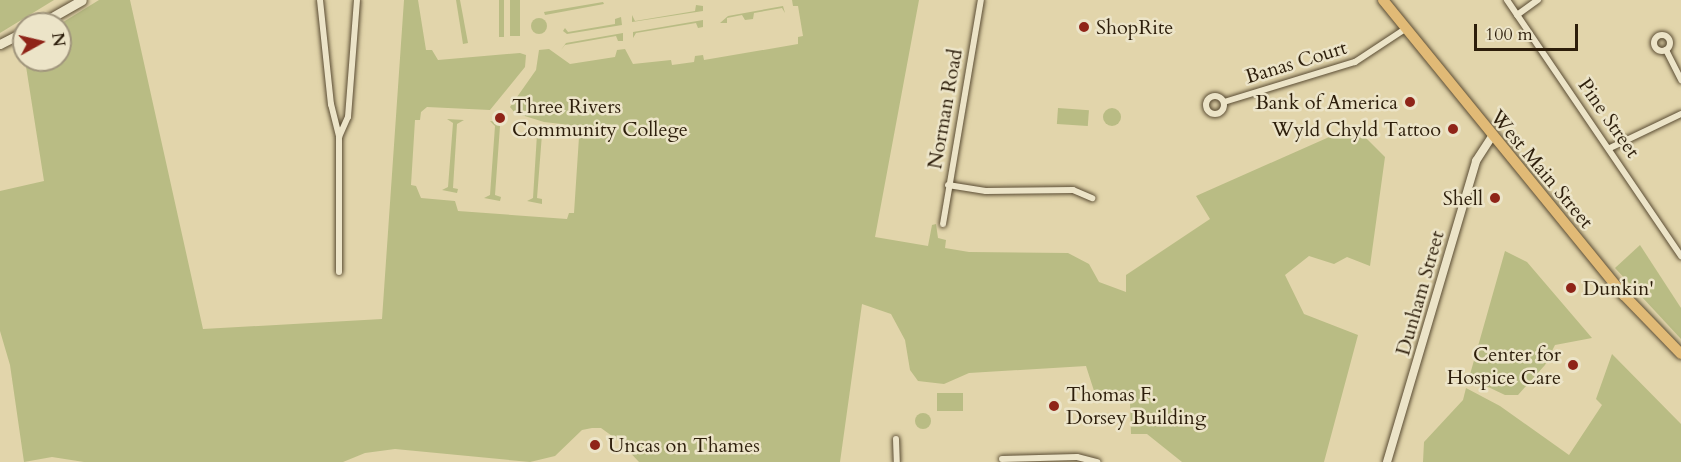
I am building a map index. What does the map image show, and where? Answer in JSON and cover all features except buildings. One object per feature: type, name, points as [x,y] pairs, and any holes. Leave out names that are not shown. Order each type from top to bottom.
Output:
[{"type":"main road","points":[[61,12],[82,0]]},
{"type":"main road","name":"West Main Street","points":[[1383,0],[1492,136],[1636,309],[1681,354]]},
{"type":"street","points":[[320,0],[331,105],[339,137],[339,272]]},
{"type":"street","points":[[339,137],[348,117],[357,0]]},
{"type":"street","name":"Norman Road","points":[[943,224],[981,0]]},
{"type":"street","name":"Pine Street","points":[[1507,0],[1610,148],[1681,256]]},
{"type":"street","points":[[1517,15],[1538,0]]},
{"type":"street","name":"Banas Court","points":[[1224,102],[1358,60],[1405,29]]},
{"type":"street","points":[[1666,50],[1681,80]]},
{"type":"street","points":[[1610,148],[1681,114]]},
{"type":"street","name":"Dunham Street","points":[[1386,462],[1476,161],[1492,136]]},
{"type":"street","points":[[948,185],[986,191],[1073,190],[1092,198]]},
{"type":"street","points":[[896,440],[897,462]]},
{"type":"street","points":[[1002,459],[1077,457],[1097,462]]},
{"type":"green space","points":[[0,0],[54,0],[34,12],[12,12],[12,26],[0,33]]},
{"type":"green space","points":[[99,0],[130,0],[203,329],[382,319],[404,0],[418,0],[426,50],[432,50],[438,60],[520,53],[526,55],[525,67],[490,110],[427,107],[421,112],[420,120],[415,120],[411,185],[416,186],[421,198],[455,201],[458,211],[567,219],[569,213],[574,213],[579,137],[574,136],[570,125],[544,122],[515,113],[510,107],[536,70],[539,50],[549,49],[570,64],[615,57],[617,50],[625,49],[633,64],[671,60],[672,65],[694,62],[695,56],[703,55],[704,60],[798,44],[798,37],[803,36],[798,6],[793,6],[792,0],[919,0],[875,237],[928,246],[932,225],[936,224],[938,238],[946,240],[945,248],[969,252],[1068,253],[1089,264],[1099,282],[1126,292],[1126,275],[1210,219],[1196,196],[1354,126],[1385,157],[1370,266],[1347,257],[1334,264],[1309,256],[1285,275],[1304,314],[1358,335],[1324,462],[1182,462],[1147,434],[1131,434],[1130,401],[1095,394],[1086,366],[969,373],[944,384],[918,381],[910,370],[905,340],[891,314],[862,304],[840,462],[639,462],[619,441],[601,428],[592,428],[582,430],[555,456],[530,462],[395,449],[365,453],[343,462],[84,462],[52,457],[24,462],[10,365],[0,331],[0,191],[44,181],[27,72],[72,72],[72,17]]},
{"type":"green space","points":[[456,0],[460,0],[468,43],[463,44]]},
{"type":"green space","points":[[499,0],[504,0],[504,37],[499,37]]},
{"type":"green space","points":[[510,0],[520,0],[520,36],[510,36]]},
{"type":"green space","points":[[603,2],[604,4],[545,15],[544,12]]},
{"type":"green space","points":[[696,5],[703,6],[703,11],[632,22],[632,15],[635,21],[695,11]]},
{"type":"green space","points":[[783,6],[785,13],[782,8],[754,13],[753,19],[745,20],[742,15],[727,18],[727,23],[720,23],[728,16]]},
{"type":"green space","points":[[621,17],[622,25],[567,34],[563,31],[565,28],[568,32],[615,24],[615,19]]},
{"type":"green space","points":[[536,18],[542,18],[547,26],[545,32],[536,34],[531,29],[531,23]]},
{"type":"green space","points":[[703,20],[703,27],[698,28],[696,23],[636,33],[633,38],[633,32]]},
{"type":"green space","points":[[623,33],[623,41],[618,41],[616,36],[565,45],[561,50],[566,43]]},
{"type":"green space","points":[[1058,108],[1089,110],[1088,126],[1057,124]]},
{"type":"green space","points":[[1112,108],[1118,111],[1121,117],[1118,123],[1112,126],[1106,123],[1103,117],[1106,111]]},
{"type":"green space","points":[[447,119],[464,120],[457,124],[453,188],[458,189],[457,193],[442,190],[448,187],[453,123]]},
{"type":"green space","points":[[490,121],[506,123],[500,126],[495,195],[501,197],[500,201],[484,198],[490,195],[495,126]]},
{"type":"green space","points":[[532,130],[548,131],[542,134],[537,198],[542,199],[542,204],[527,201],[533,198],[537,134]]},
{"type":"green space","points":[[1640,245],[1681,308],[1681,339],[1615,268]]},
{"type":"green space","points":[[1505,251],[1527,262],[1592,338],[1555,345],[1545,365],[1518,395],[1505,395],[1469,378]]},
{"type":"green space","points":[[1612,354],[1681,424],[1681,462],[1423,462],[1424,442],[1463,400],[1466,388],[1500,406],[1569,455],[1602,405],[1596,399]]},
{"type":"green space","points":[[937,393],[963,393],[963,411],[937,411]]},
{"type":"green space","points":[[923,413],[929,415],[931,421],[929,427],[923,429],[917,427],[915,421],[917,415]]},
{"type":"place","name":"ShopRite","points":[[1084,27]]},
{"type":"place","name":"Bank of America","points":[[1410,102]]},
{"type":"place","name":"Three Rivers Community College","points":[[500,118]]},
{"type":"place","name":"Wyld Chyld Tattoo","points":[[1453,129]]},
{"type":"place","name":"Shell","points":[[1495,198]]},
{"type":"place","name":"Dunkin'","points":[[1571,288]]},
{"type":"place","name":"Center for Hospice Care","points":[[1573,365]]},
{"type":"place","name":"Thomas F. Dorsey Building","points":[[1054,406]]},
{"type":"place","name":"Uncas on Thames","points":[[595,445]]}]
